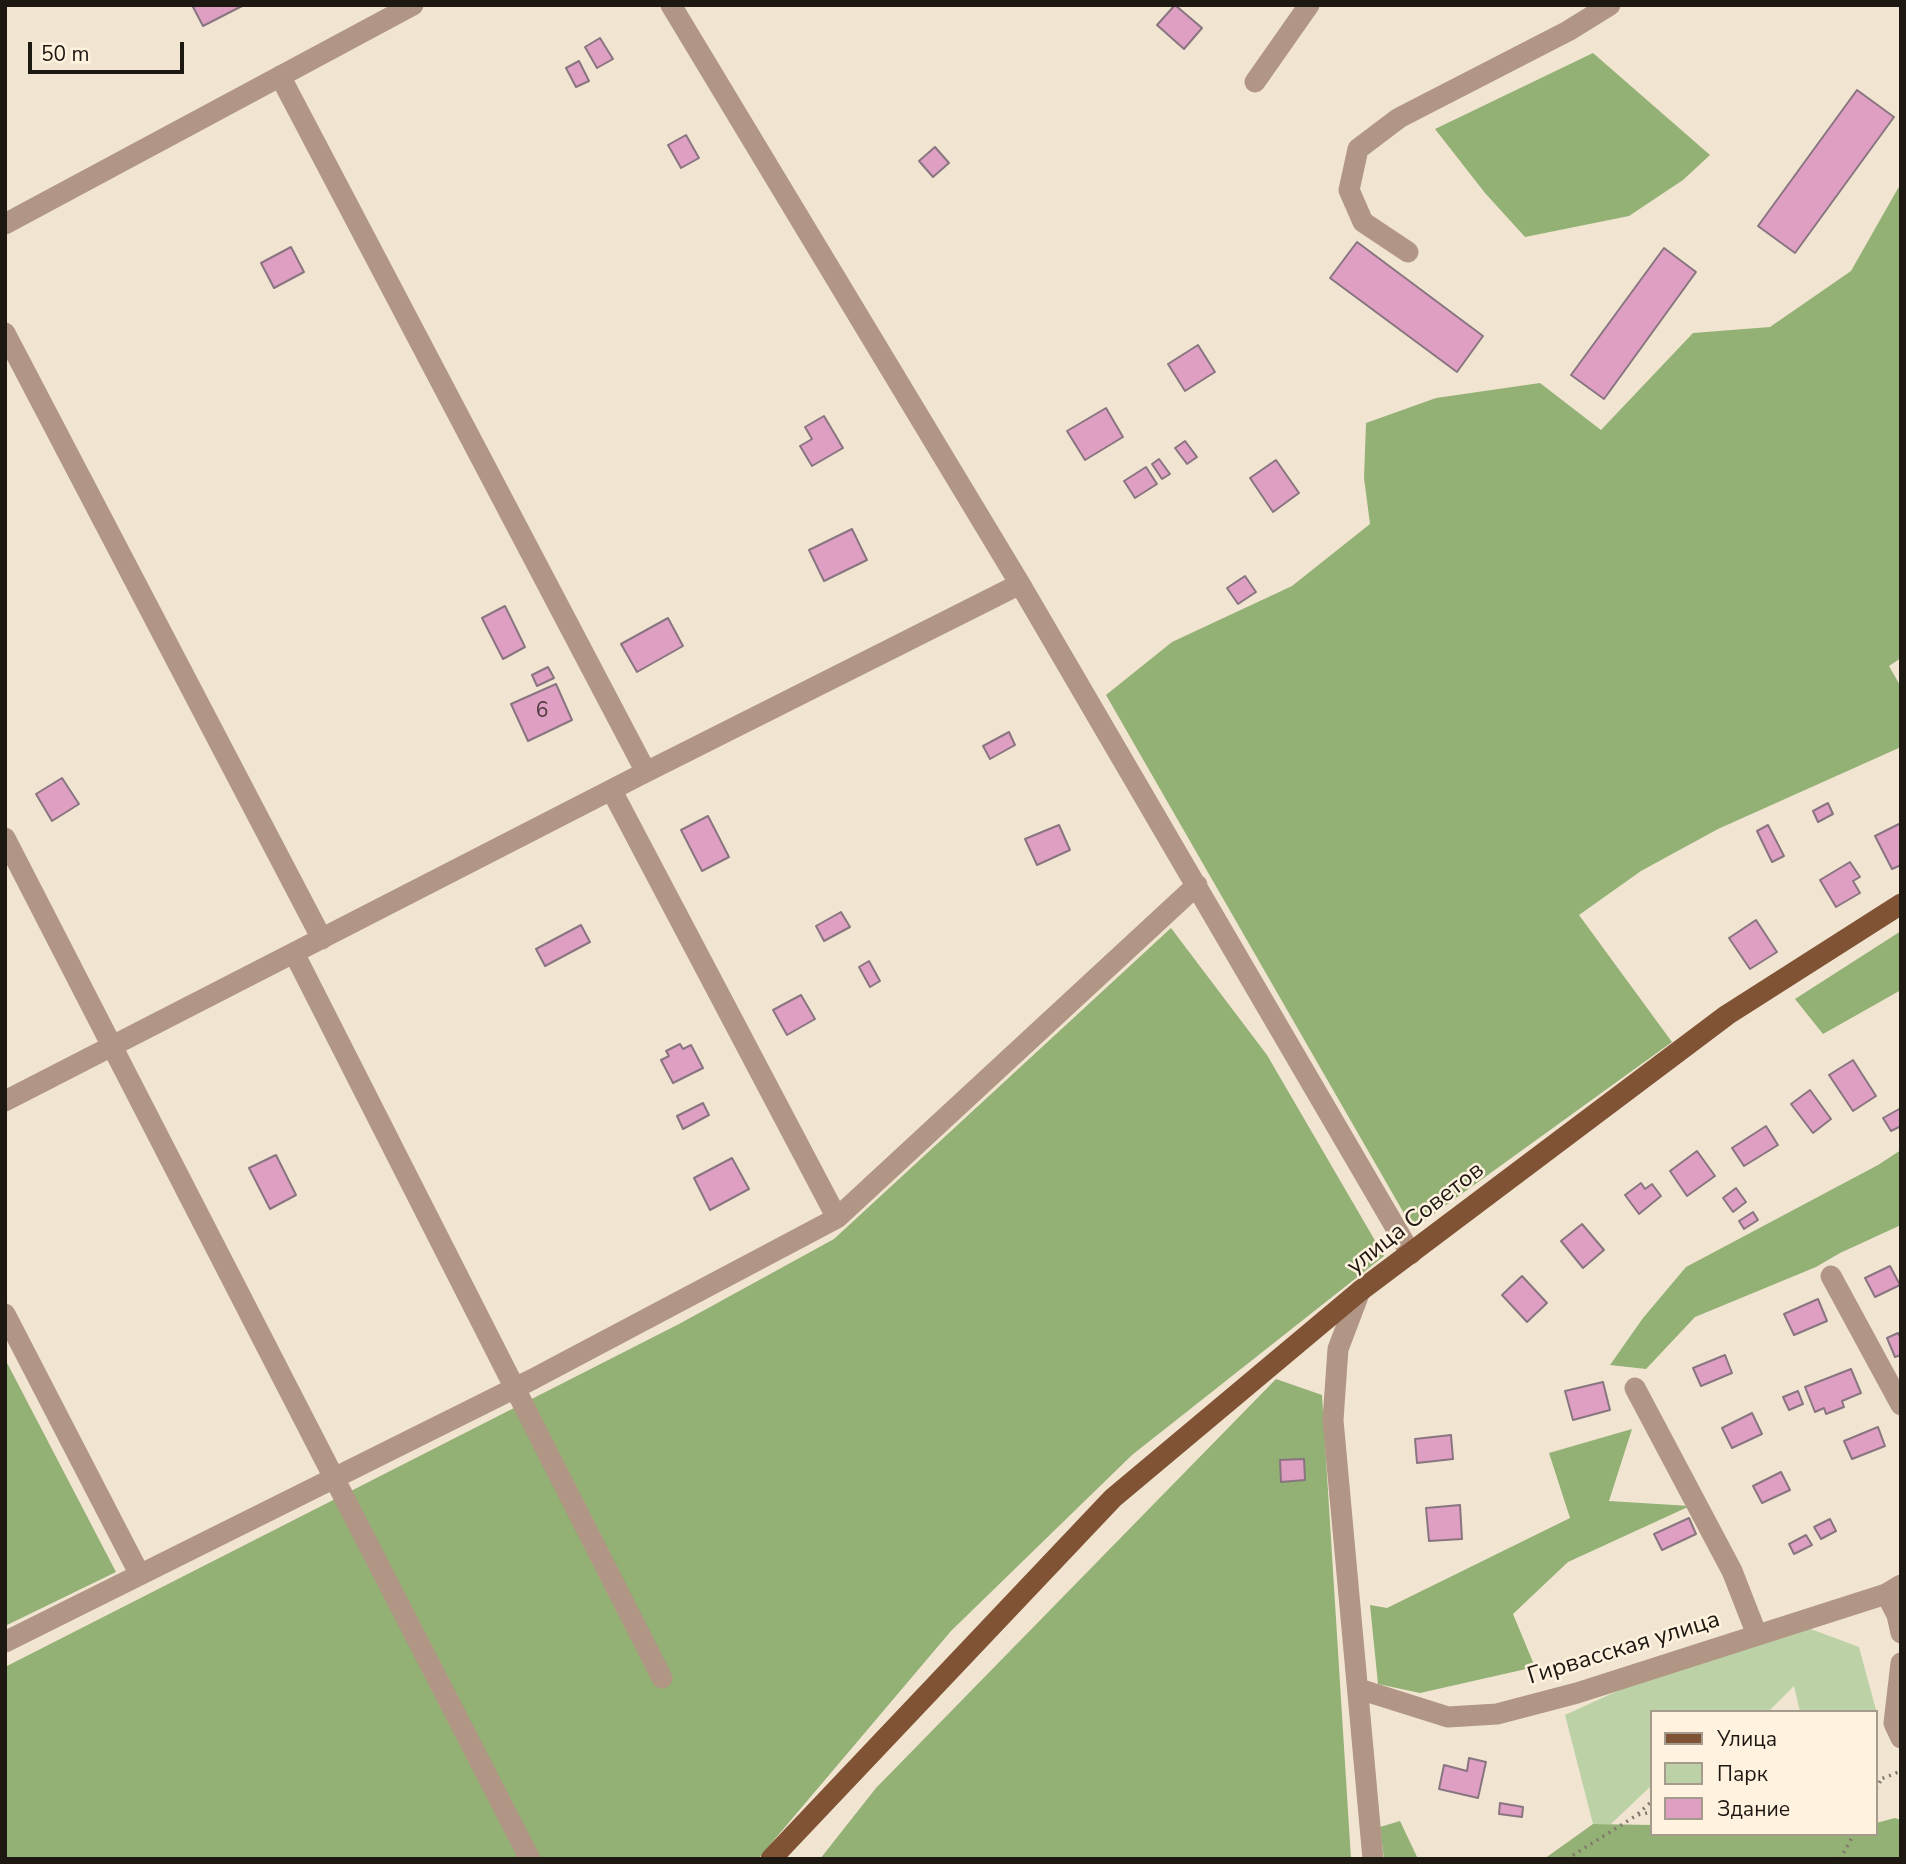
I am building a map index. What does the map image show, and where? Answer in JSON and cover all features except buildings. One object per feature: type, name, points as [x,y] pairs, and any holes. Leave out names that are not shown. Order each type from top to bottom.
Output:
[{"type":"main road","name":"улица Советов","points":[[1360,1291],[1727,1015],[1901,904]]},
{"type":"main road","points":[[771,1859],[1114,1499],[1360,1291]]},
{"type":"street","points":[[5,224],[412,5]]},
{"type":"street","points":[[671,5],[1020,584],[1410,1254]]},
{"type":"street","points":[[1255,82],[1309,5]]},
{"type":"street","points":[[1408,252],[1363,222],[1349,190],[1358,149],[1399,118],[1568,32],[1610,5]]},
{"type":"street","points":[[280,76],[646,772]]},
{"type":"street","points":[[5,333],[322,939]]},
{"type":"street","points":[[5,1101],[646,772],[1020,584]]},
{"type":"street","points":[[612,791],[837,1218]]},
{"type":"street","points":[[5,838],[530,1859]]},
{"type":"street","points":[[5,1642],[515,1388],[837,1218],[1197,885]]},
{"type":"street","points":[[294,953],[662,1678]]},
{"type":"street","points":[[1831,1276],[1901,1405]]},
{"type":"street","name":"улица Советов","points":[[1360,1291],[1338,1349],[1333,1420],[1373,1859]]},
{"type":"street","points":[[5,1314],[140,1575]]},
{"type":"street","points":[[1635,1388],[1732,1571],[1757,1635]]},
{"type":"street","points":[[1893,1590],[1901,1633]]},
{"type":"street","name":"Гирвасская улица","points":[[1359,1689],[1448,1717],[1497,1714],[1577,1693],[1893,1590]]},
{"type":"street","points":[[1901,1663],[1894,1723],[1901,1738]]},
{"type":"path","points":[[1878,1781],[1901,1771]]},
{"type":"path","points":[[1567,1859],[1637,1815],[1650,1803]]},
{"type":"path","points":[[1637,1815],[1650,1812]]},
{"type":"path","points":[[1840,1859],[1853,1836]]},
{"type":"green space","points":[[1593,53],[1710,155],[1683,180],[1629,216],[1525,237],[1485,193],[1435,129]]},
{"type":"green space","points":[[1901,183],[1901,658],[1889,666],[1901,687],[1901,747],[1718,829],[1641,871],[1579,915],[1672,1042],[1413,1229],[1106,695],[1172,642],[1292,586],[1370,524],[1364,478],[1366,423],[1436,398],[1540,383],[1601,430],[1693,333],[1770,327],[1851,271]]},
{"type":"green space","points":[[1171,928],[1267,1055],[1384,1256],[1132,1455],[951,1631],[758,1859],[5,1859],[5,1667],[679,1324],[834,1239]]},
{"type":"green space","points":[[1901,931],[1901,990],[1823,1034],[1795,999]]},
{"type":"green space","points":[[1901,1150],[1901,1225],[1816,1267],[1695,1317],[1646,1369],[1610,1365],[1643,1318],[1686,1267],[1878,1165]]},
{"type":"green space","points":[[5,1359],[116,1572],[5,1626]]},
{"type":"green space","points":[[1276,1379],[1322,1395],[1351,1859],[820,1859],[876,1788]]},
{"type":"green space","points":[[1632,1429],[1609,1501],[1690,1506],[1568,1562],[1513,1614],[1535,1667],[1420,1693],[1378,1684],[1370,1605],[1387,1608],[1570,1518],[1549,1453]]},
{"type":"green space","points":[[1808,1628],[1859,1647],[1876,1710],[1800,1710],[1794,1686],[1770,1710],[1650,1710],[1650,1787],[1611,1824],[1593,1824],[1565,1715],[1663,1670]]},
{"type":"green space","points":[[1895,1818],[1901,1820],[1901,1859],[1544,1859],[1593,1824],[1650,1825],[1650,1836],[1878,1836],[1878,1822]]},
{"type":"green space","points":[[1400,1821],[1418,1859],[1384,1859],[1380,1827]]}]
